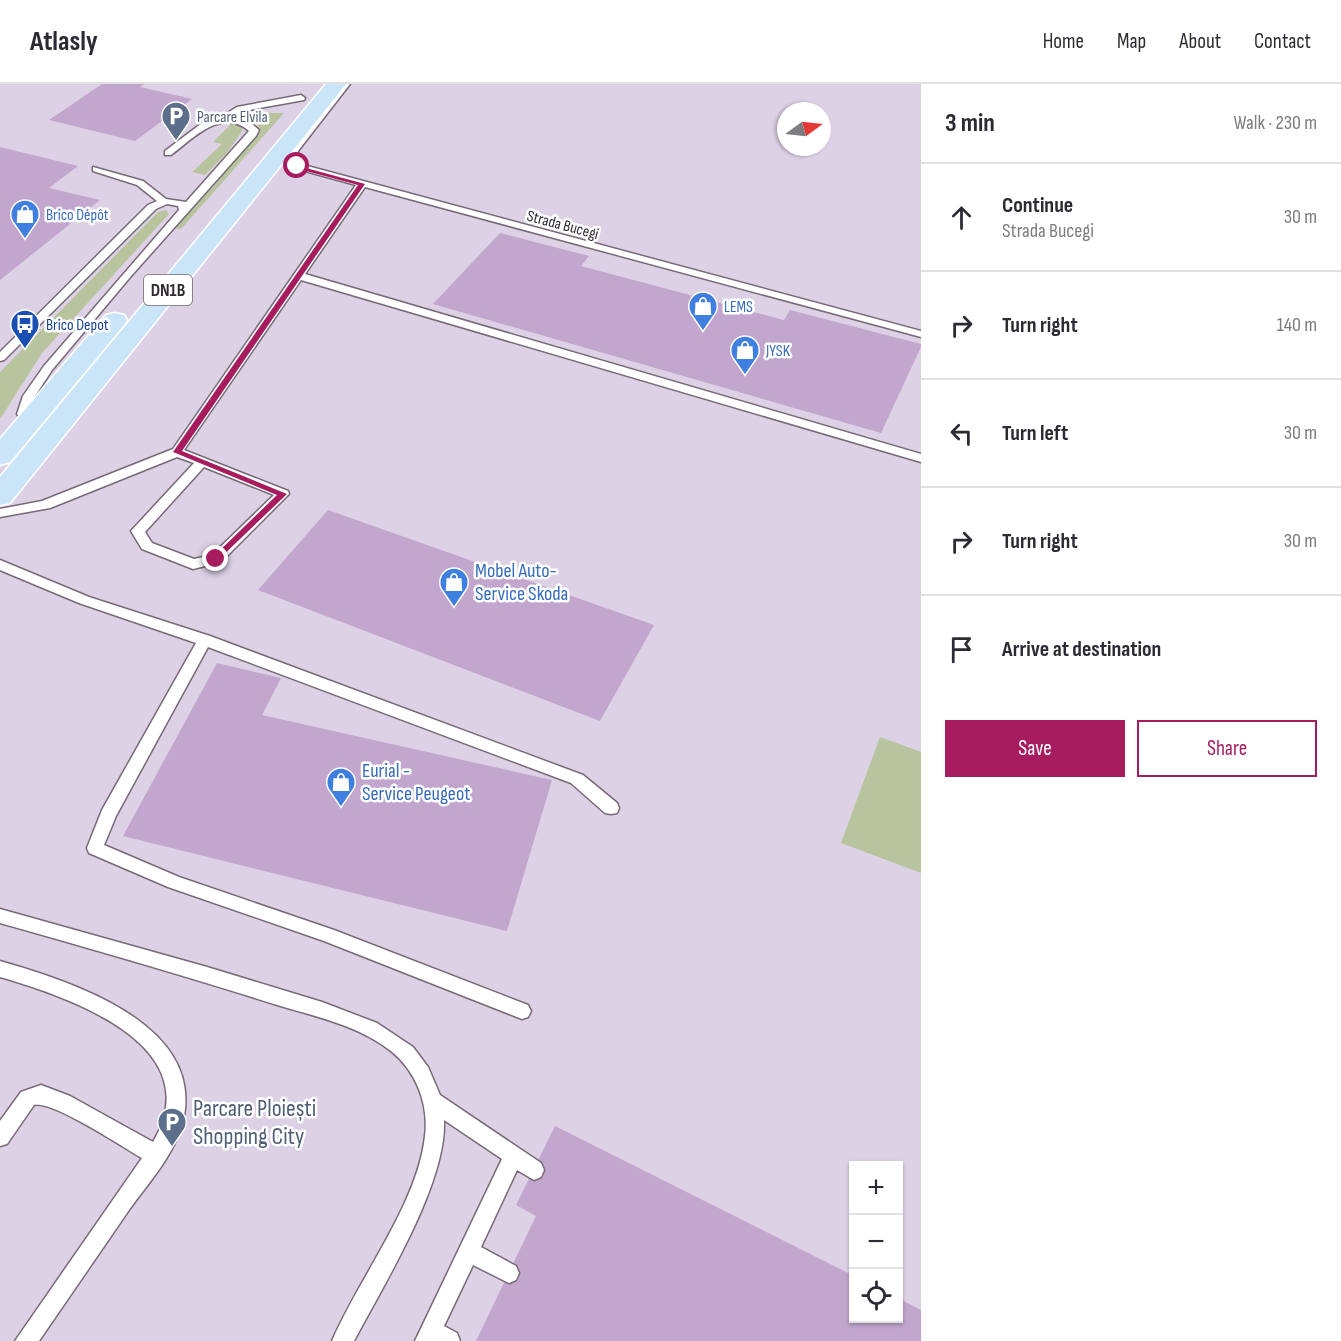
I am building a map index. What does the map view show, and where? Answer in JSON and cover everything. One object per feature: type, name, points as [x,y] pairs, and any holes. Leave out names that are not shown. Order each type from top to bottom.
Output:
[{"type":"main road","name":"DN1B","points":[[0,496],[336,84]]},
{"type":"main road","name":"DN1B","points":[[0,456],[307,91]]},
{"type":"lane","name":"Strada Bucegi","points":[[346,84],[293,152],[291,159],[297,166],[748,290],[921,334]]},
{"type":"lane","points":[[168,153],[209,122],[225,119],[240,109],[307,91]]},
{"type":"lane","points":[[29,423],[23,414],[29,396],[48,369],[184,209],[237,154],[254,130],[248,125],[225,119]]},
{"type":"lane","points":[[96,169],[140,183],[163,201]]},
{"type":"lane","points":[[0,513],[45,505],[177,452],[362,184]]},
{"type":"lane","points":[[0,358],[152,207],[163,201],[173,200],[183,204],[184,209]]},
{"type":"lane","points":[[299,276],[921,458]]},
{"type":"lane","points":[[177,452],[283,494],[216,559],[193,564],[147,546],[138,531],[202,462]]},
{"type":"lane","points":[[0,565],[84,600],[205,640],[577,779],[611,808]]},
{"type":"lane","points":[[205,640],[108,815],[95,848],[174,882],[328,935],[522,1011]]},
{"type":"lane","points":[[0,916],[218,977],[360,1025],[397,1045],[415,1064],[434,1102],[435,1133],[430,1160],[408,1215],[343,1341]]},
{"type":"lane","points":[[0,969],[79,996],[115,1014],[139,1030],[158,1050],[170,1070],[176,1089],[176,1112],[169,1134],[26,1341]]},
{"type":"lane","points":[[0,1137],[28,1098],[41,1094],[63,1102],[156,1155]]},
{"type":"lane","points":[[434,1102],[534,1170]]},
{"type":"lane","points":[[435,1337],[468,1251],[513,1157]]},
{"type":"lane","points":[[468,1251],[509,1273]]},
{"type":"shaded area","points":[[0,84],[921,84],[921,1341],[0,1341]]},
{"type":"green space","points":[[244,113],[284,113],[181,229],[173,228],[214,186],[260,128]]},
{"type":"green space","points":[[231,124],[238,125],[243,130],[226,154],[205,175],[192,172],[222,144],[213,142]]},
{"type":"green space","points":[[166,210],[169,214],[42,353],[0,419],[0,372],[158,212]]},
{"type":"green space","points":[[880,737],[921,752],[921,873],[841,843]]},
{"type":"building","points":[[102,84],[144,84],[140,87],[192,99],[135,141],[49,120]]},
{"type":"building","name":"Brico Dépôt","points":[[0,147],[78,166],[49,188],[100,200],[0,280]]},
{"type":"building","name":"LEMS","points":[[500,233],[589,256],[581,266],[784,320],[790,310],[921,344],[921,347],[881,433],[433,304]]},
{"type":"building","name":"Mobel Auto- Service Skoda","points":[[328,510],[654,625],[600,721],[258,590]]},
{"type":"building","name":"Eurial - Service Peugeot","points":[[217,663],[281,678],[262,715],[552,780],[507,931],[123,836]]},
{"type":"building","points":[[555,1126],[849,1273],[849,1323],[903,1323],[903,1301],[921,1310],[921,1341],[476,1341],[536,1216],[516,1205]]},
{"type":"place","name":"Parcare Elvila","points":[[176,142]]},
{"type":"place","name":"Brico Dépôt","points":[[25,240]]},
{"type":"place","name":"LEMS","points":[[703,332]]},
{"type":"place","name":"Brico Depot","points":[[25,350]]},
{"type":"place","name":"JYSK","points":[[745,376]]},
{"type":"place","name":"Mobel Auto- Service Skoda","points":[[454,608]]},
{"type":"place","name":"Eurial - Service Peugeot","points":[[341,808]]},
{"type":"place","name":"Parcare Ploiești Shopping City","points":[[172,1148]]},
{"type":"route","points":[[216,559],[283,494],[177,452],[362,184],[297,166]]}]
